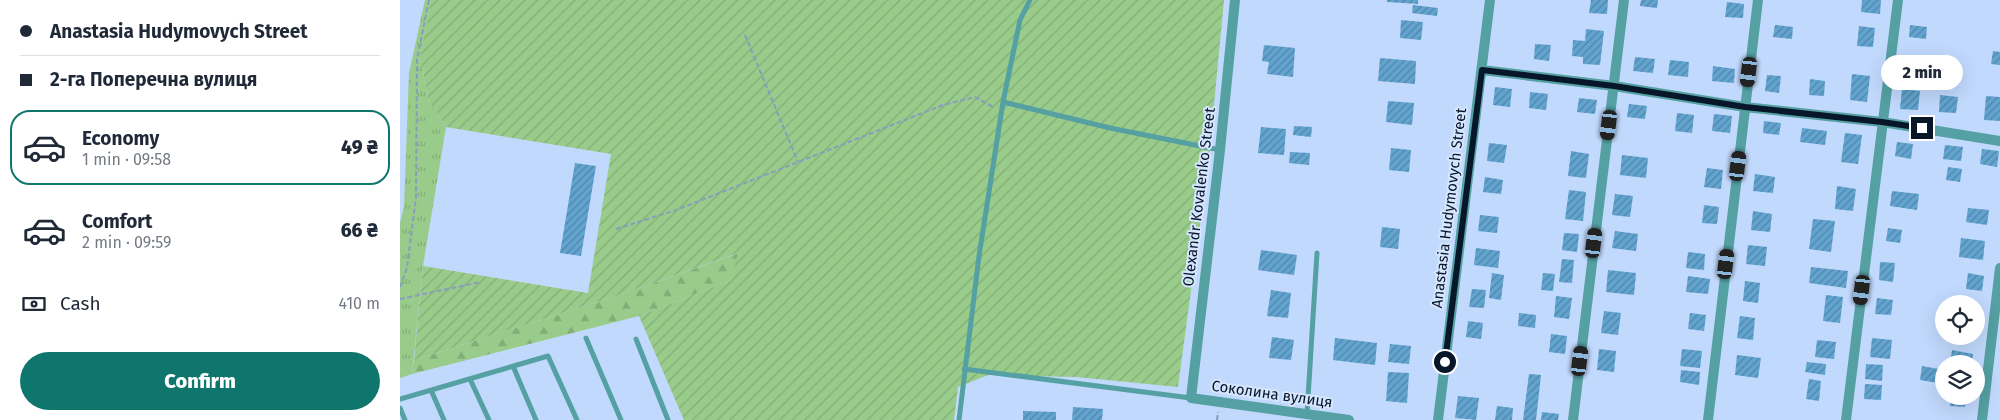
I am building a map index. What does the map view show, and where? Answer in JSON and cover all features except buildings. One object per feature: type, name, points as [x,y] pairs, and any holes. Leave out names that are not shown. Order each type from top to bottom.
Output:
[{"type":"street","name":"Olexandr Kovalenko Street","points":[[1191,398],[1220,150],[1235,0]]},
{"type":"street","name":"Anastasia Hudymovych Street","points":[[1438,420],[1490,0]]},
{"type":"street","points":[[1573,420],[1624,0]]},
{"type":"street","points":[[1708,420],[1758,0]]},
{"type":"street","points":[[1846,420],[1898,0]]},
{"type":"street","points":[[1482,70],[1614,86],[1745,107],[1882,122],[2000,141]]},
{"type":"street","points":[[1982,420],[2000,268]]},
{"type":"street","name":"Соколина вулиця","points":[[1191,398],[1307,417],[1349,420]]},
{"type":"lane","points":[[959,420],[964,369],[1001,112],[1020,20],[1030,0]]},
{"type":"lane","points":[[1003,102],[1110,128],[1220,150]]},
{"type":"lane","points":[[1307,417],[1317,253]]},
{"type":"lane","points":[[586,338],[621,420]]},
{"type":"lane","points":[[636,339],[668,420]]},
{"type":"lane","points":[[400,399],[548,356],[577,420]]},
{"type":"lane","points":[[513,366],[536,420]]},
{"type":"lane","points":[[964,369],[1191,398]]},
{"type":"lane","points":[[470,378],[489,420]]},
{"type":"lane","points":[[431,390],[444,420]]},
{"type":"lane","points":[[400,408],[405,420]]},
{"type":"path","points":[[400,287],[407,268],[416,196],[417,59],[429,0]]},
{"type":"path","points":[[745,35],[798,162]]},
{"type":"path","points":[[616,229],[679,209],[943,105],[975,97],[1001,112]]},
{"type":"path","points":[[400,299],[481,282]]},
{"type":"green space","points":[[425,0],[431,0],[420,56],[428,99],[446,127],[423,266],[412,374],[400,378],[400,223],[404,206],[409,73]]},
{"type":"green space","points":[[431,0],[1224,0],[1209,157],[1178,387],[1076,377],[988,375],[958,387],[954,420],[684,420],[639,316],[731,280],[738,253],[616,296],[414,360],[423,266],[588,293],[611,154],[446,127],[428,99],[420,56]]},
{"type":"green space","points":[[739,253],[731,280],[639,316],[412,374],[414,360],[616,296]]},
{"type":"route","points":[[1445,362],[1482,70],[1614,86],[1745,107],[1922,128]]}]
